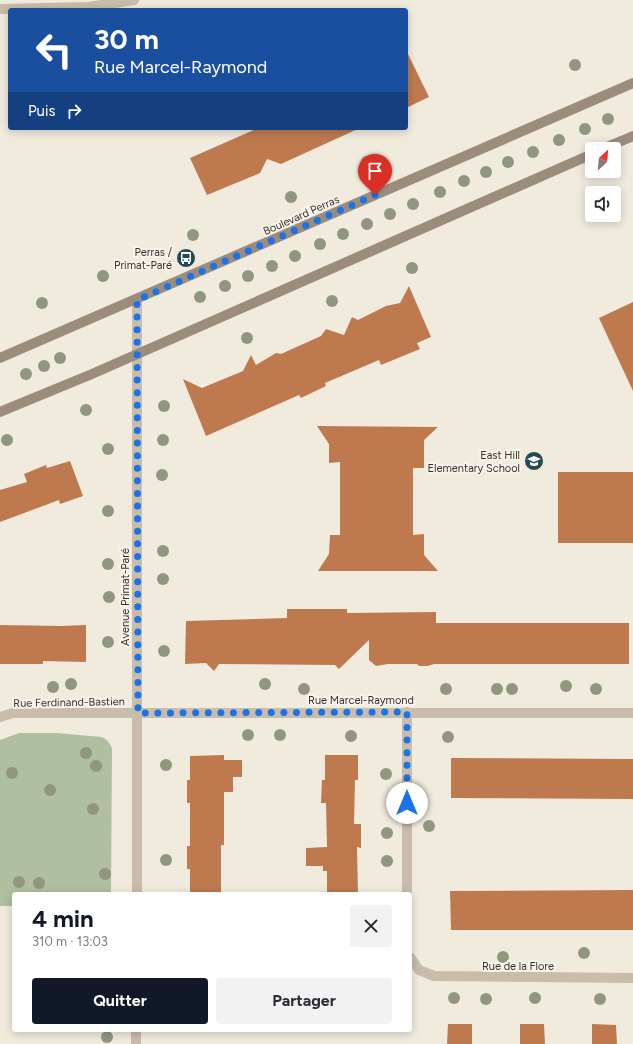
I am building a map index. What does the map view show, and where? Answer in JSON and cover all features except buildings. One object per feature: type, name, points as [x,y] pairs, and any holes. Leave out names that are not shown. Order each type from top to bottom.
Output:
[{"type":"main road","name":"Boulevard Perras","points":[[0,358],[137,300],[633,83]]},
{"type":"main road","points":[[619,142],[633,136]]},
{"type":"main road","points":[[0,412],[92,374],[137,352],[585,157]]},
{"type":"street","points":[[44,8],[88,7],[134,0]]},
{"type":"street","name":"Avenue Primat-Paré","points":[[137,300],[137,892]]},
{"type":"street","points":[[407,712],[407,892]]},
{"type":"street","name":"Rue Ferdinand-Bastien","points":[[0,717],[13,713],[138,713]]},
{"type":"street","name":"Rue Marcel-Raymond","points":[[138,713],[633,713]]},
{"type":"street","name":"Rue de la Flore","points":[[412,960],[419,970],[434,976],[633,978]]},
{"type":"street","points":[[136,1032],[136,1044]]},
{"type":"green space","points":[[19,733],[57,733],[101,737],[110,744],[112,748],[111,892],[12,892],[12,906],[0,906],[0,740]]},
{"type":"place","name":"Perras / Primat-Paré","points":[[186,258]]},
{"type":"place","name":"East Hill Elementary School","points":[[534,461]]},
{"type":"route","points":[[375,195],[137,300],[136,391],[138,713],[407,712],[407,803]]}]
